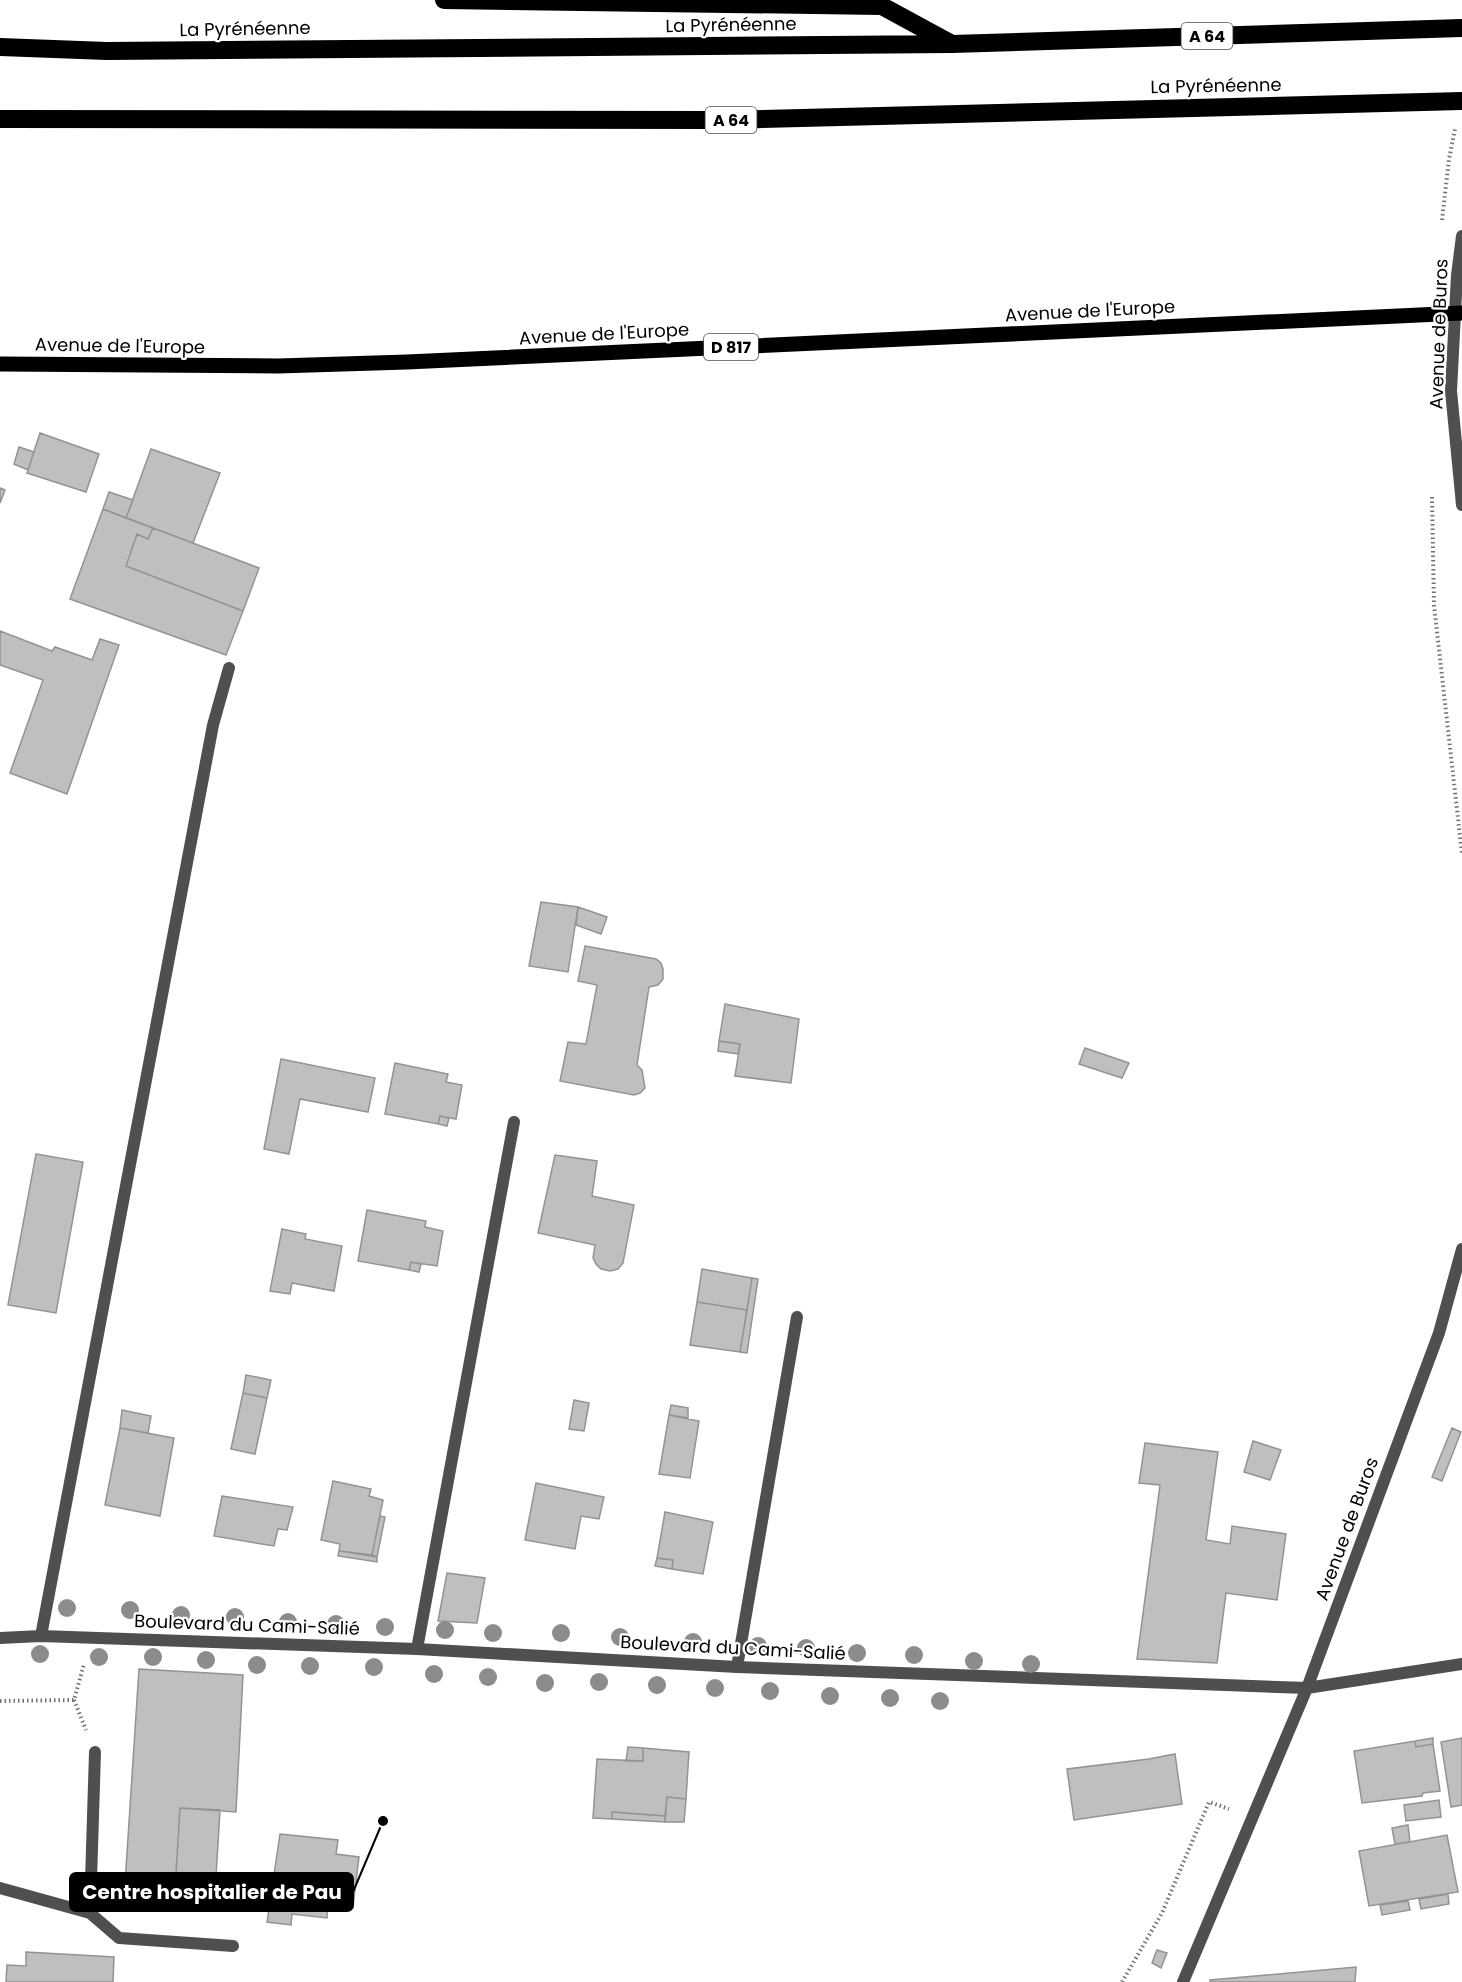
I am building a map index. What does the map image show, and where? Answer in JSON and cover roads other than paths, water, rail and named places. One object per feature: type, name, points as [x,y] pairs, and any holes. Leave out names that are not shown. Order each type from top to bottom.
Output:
[{"type":"highway","points":[[444,0],[882,6],[952,44]]},
{"type":"highway","name":"La Pyrénéenne","points":[[0,47],[119,51],[952,44],[1462,28]]},
{"type":"highway","name":"La Pyrénéenne","points":[[0,119],[726,120],[1462,101]]},
{"type":"main road","name":"Avenue de l'Europe","points":[[0,364],[278,366],[407,362],[1462,313]]},
{"type":"street","name":"Avenue de Buros","points":[[1462,236],[1457,276],[1451,391],[1462,505]]},
{"type":"street","points":[[41,1636],[102,1301],[213,725],[229,668]]},
{"type":"street","points":[[417,1649],[514,1122]]},
{"type":"street","name":"Avenue de Buros","points":[[1183,1982],[1307,1688],[1439,1333],[1462,1249]]},
{"type":"street","points":[[737,1667],[797,1317]]},
{"type":"street","name":"Boulevard du Cami-Salié","points":[[0,1638],[92,1637],[417,1649],[737,1667],[1307,1688],[1462,1665]]},
{"type":"street","points":[[90,1912],[95,1752]]},
{"type":"street","points":[[0,1888],[90,1912],[119,1938],[233,1946]]},
{"type":"place","name":"Centre hospitalier de Pau","points":[[383,1821]]}]
